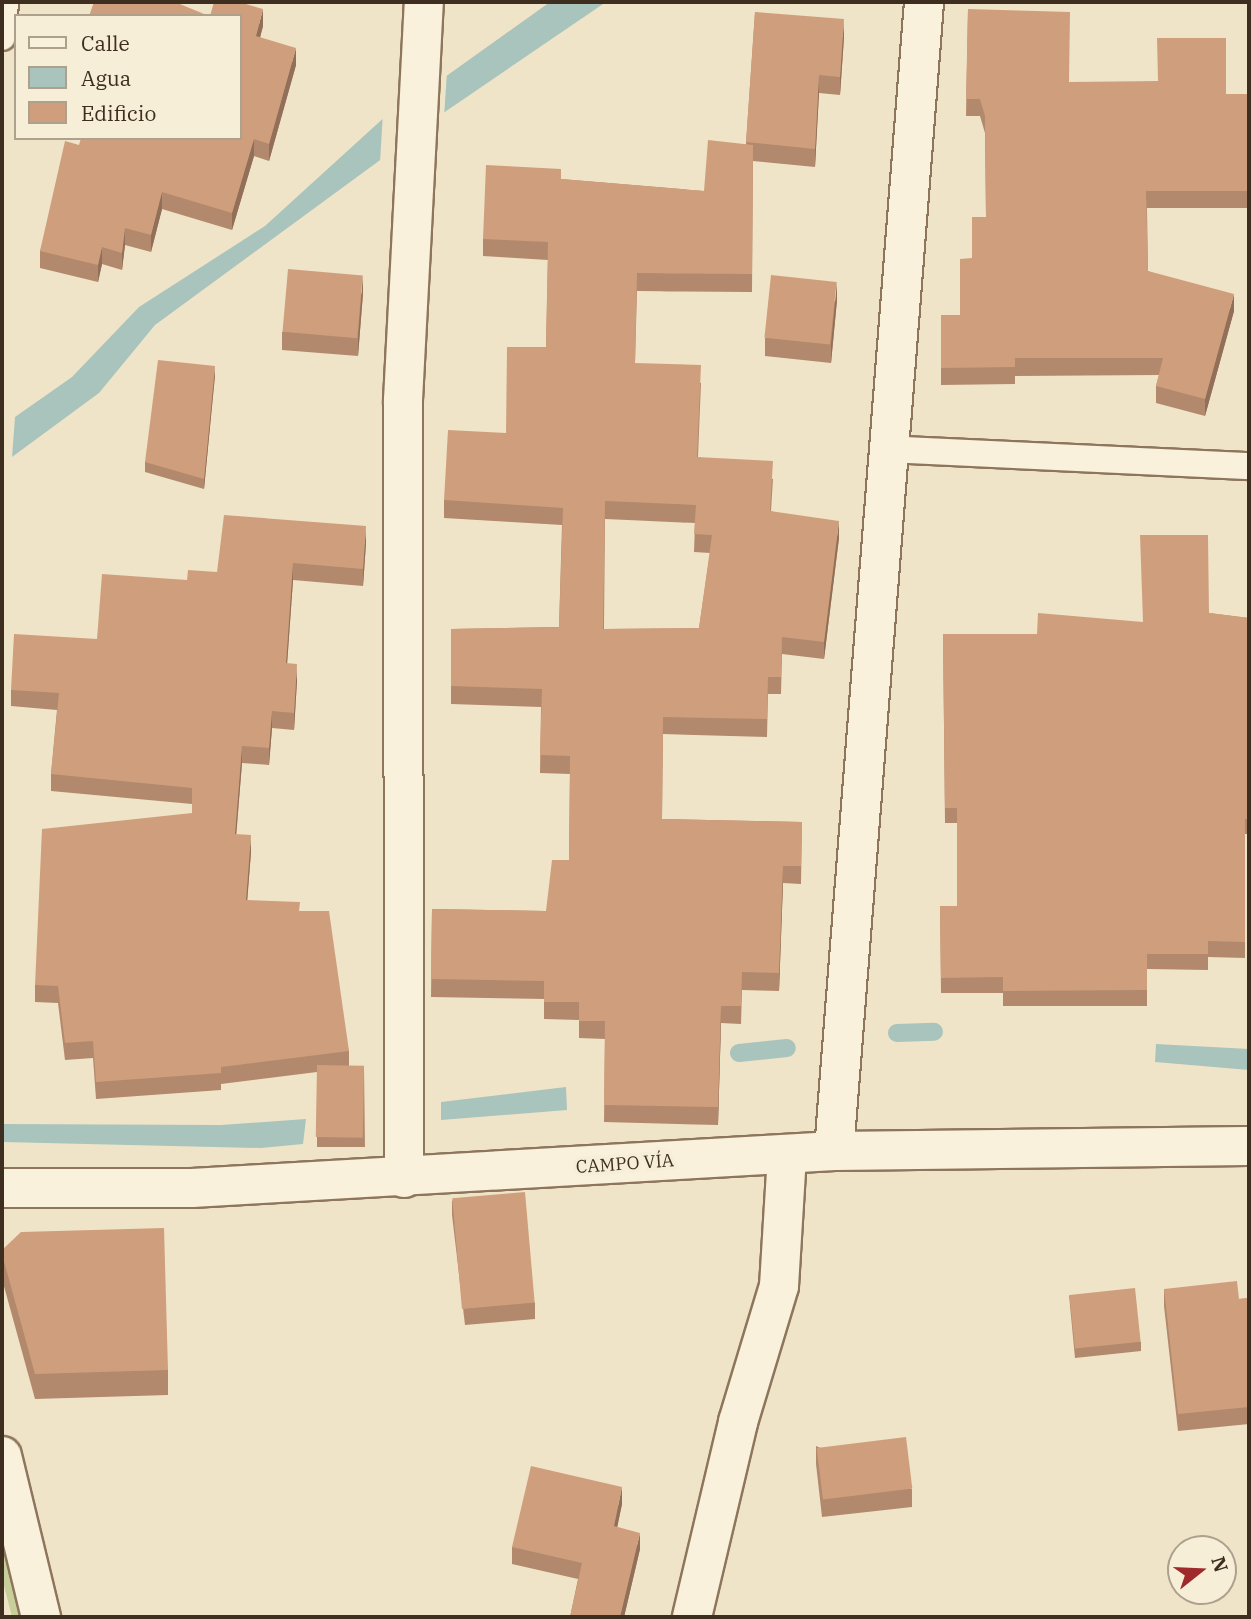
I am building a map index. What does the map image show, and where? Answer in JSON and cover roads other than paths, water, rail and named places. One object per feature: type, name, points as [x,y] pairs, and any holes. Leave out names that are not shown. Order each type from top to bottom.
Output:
[{"type":"street","points":[[404,1178],[403,400],[424,2]]},
{"type":"street","points":[[834,1151],[885,449],[925,2]]},
{"type":"street","name":"CAMPO VÍA","points":[[2,1188],[404,1178],[834,1151],[1249,1146]]},
{"type":"street","points":[[692,1617],[738,1422],[779,1286],[788,1154]]},
{"type":"street","points":[[2,1457],[41,1617]]},
{"type":"lane","points":[[2,37],[5,2]]},
{"type":"lane","points":[[885,449],[1249,466]]},
{"type":"water","points":[[550,2],[606,2],[436,118],[438,82]]},
{"type":"water","points":[[388,114],[387,155],[155,325],[99,393],[12,457],[15,417],[72,377],[139,307],[265,226]]},
{"type":"water","points":[[1156,1044],[1249,1049],[1249,1070],[1155,1062]]},
{"type":"water","points":[[566,1087],[567,1110],[441,1120],[441,1102]]},
{"type":"water","points":[[306,1119],[303,1144],[261,1148],[2,1142],[2,1124],[221,1125]]},
{"type":"waterway","points":[[897,1033],[934,1032]]},
{"type":"waterway","points":[[739,1053],[787,1048]]}]
